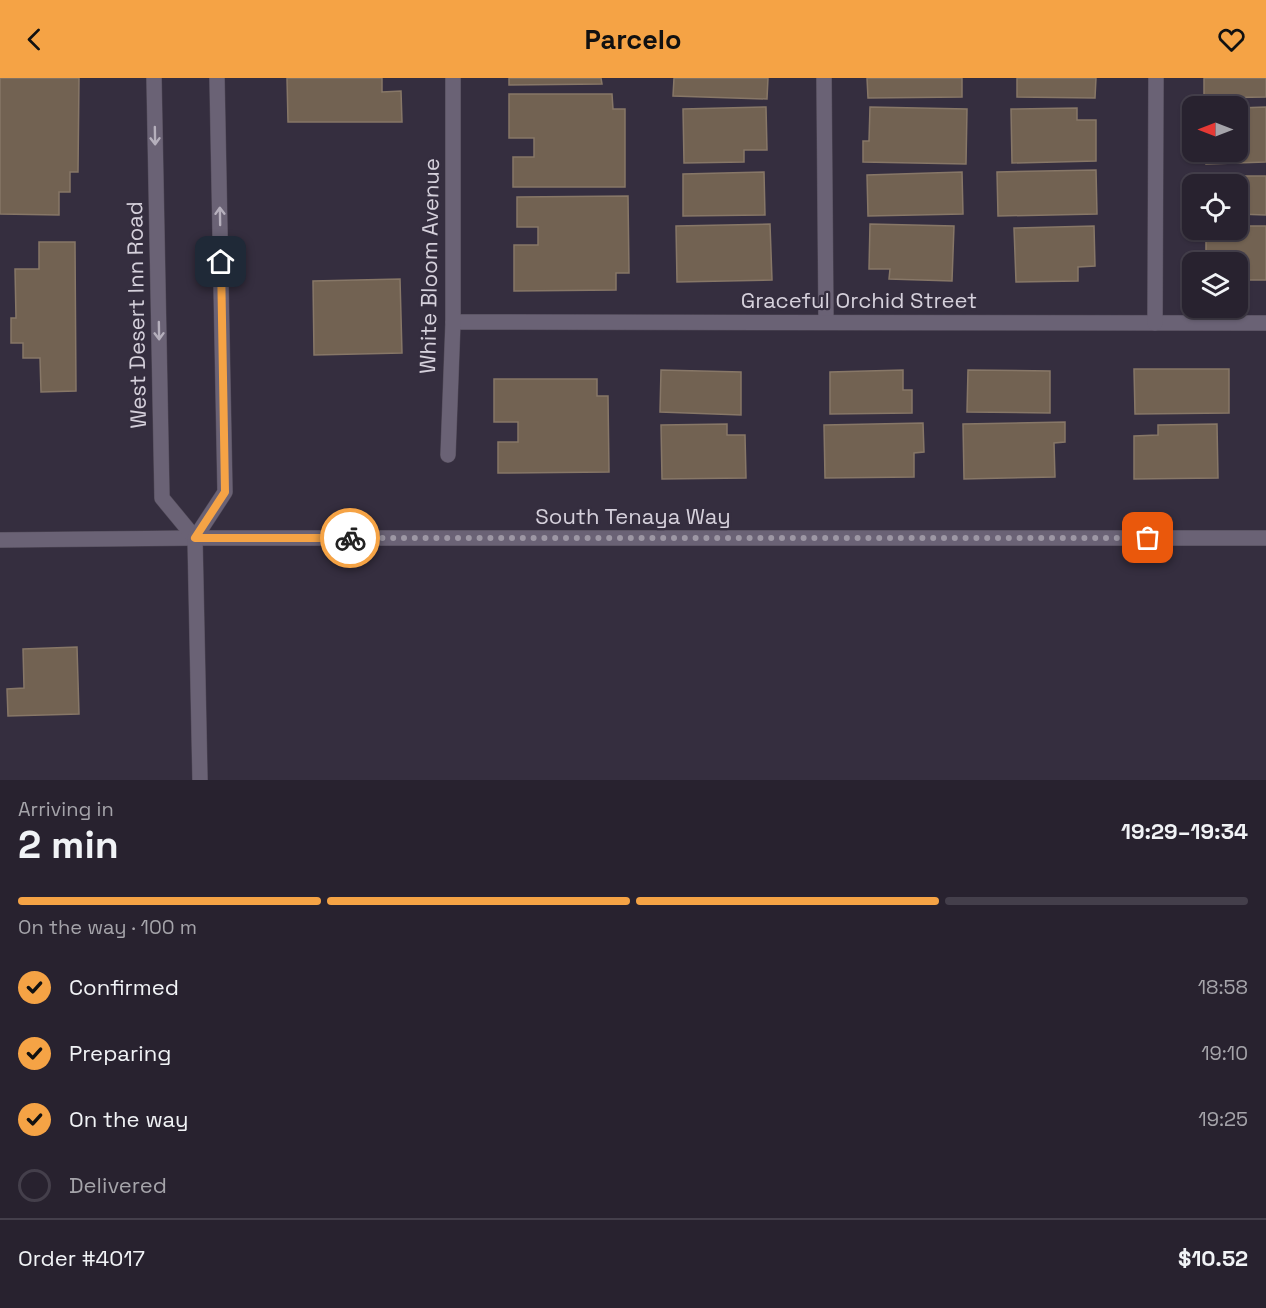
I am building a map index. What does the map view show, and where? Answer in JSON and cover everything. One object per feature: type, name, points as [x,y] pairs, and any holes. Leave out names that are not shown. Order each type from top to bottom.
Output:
[{"type":"street","name":"West Desert Inn Road","points":[[154,78],[162,498],[195,538]]},
{"type":"street","points":[[200,780],[195,538],[225,492],[217,78]]},
{"type":"street","name":"White Bloom Avenue","points":[[448,455],[453,322],[453,78]]},
{"type":"street","points":[[824,78],[826,322]]},
{"type":"street","points":[[1155,78],[1155,323]]},
{"type":"street","name":"Graceful Orchid Street","points":[[453,322],[1266,323]]},
{"type":"street","name":"South Tenaya Way","points":[[0,540],[1266,538]]},
{"type":"building","points":[[0,78],[79,78],[78,172],[70,172],[70,192],[59,192],[59,215],[0,214]]},
{"type":"building","points":[[287,78],[382,78],[382,92],[401,91],[402,122],[288,122]]},
{"type":"building","points":[[509,78],[601,78],[602,84],[509,85]]},
{"type":"building","points":[[674,78],[768,78],[767,99],[673,96]]},
{"type":"building","points":[[867,78],[962,78],[962,97],[868,98]]},
{"type":"building","points":[[1017,78],[1096,78],[1095,98],[1017,97]]},
{"type":"building","points":[[1204,78],[1266,78],[1266,97],[1204,96]]},
{"type":"building","points":[[509,94],[612,94],[613,109],[625,109],[625,187],[513,187],[513,157],[534,157],[534,138],[509,138]]},
{"type":"building","points":[[766,107],[767,150],[744,150],[744,162],[684,163],[683,109]]},
{"type":"building","points":[[870,107],[967,109],[966,164],[863,162],[863,141],[869,141]]},
{"type":"building","points":[[1266,107],[1266,162],[1206,164],[1206,162],[1248,162],[1248,108]]},
{"type":"building","points":[[1077,108],[1077,120],[1096,120],[1096,161],[1012,163],[1011,109]]},
{"type":"building","points":[[1096,170],[1097,214],[998,216],[997,172]]},
{"type":"building","points":[[764,172],[765,215],[683,216],[683,174]]},
{"type":"building","points":[[962,172],[963,214],[868,216],[867,175]]},
{"type":"building","points":[[1248,176],[1266,176],[1266,215],[1248,214]]},
{"type":"building","points":[[628,196],[629,273],[616,273],[616,290],[514,291],[514,245],[538,245],[538,227],[517,227],[517,197]]},
{"type":"building","points":[[770,224],[772,280],[677,282],[676,226]]},
{"type":"building","points":[[870,224],[954,226],[952,281],[889,279],[890,269],[869,269]]},
{"type":"building","points":[[1094,226],[1095,266],[1078,267],[1078,281],[1016,282],[1014,228]]},
{"type":"building","points":[[1248,226],[1266,226],[1266,280],[1248,280],[1248,252],[1206,252],[1206,240],[1248,240]]},
{"type":"building","points":[[39,242],[75,242],[76,391],[41,392],[40,358],[23,358],[23,343],[11,343],[11,318],[16,318],[15,269],[39,269]]},
{"type":"building","points":[[400,279],[402,353],[314,355],[313,281]]},
{"type":"building","points":[[1134,369],[1229,369],[1229,413],[1135,414]]},
{"type":"building","points":[[661,370],[741,372],[741,415],[660,412]]},
{"type":"building","points":[[903,370],[903,390],[912,390],[912,413],[830,414],[830,372]]},
{"type":"building","points":[[968,370],[1050,371],[1050,413],[967,412]]},
{"type":"building","points":[[494,379],[597,379],[597,396],[608,396],[609,472],[498,473],[498,442],[518,442],[518,422],[494,422]]},
{"type":"building","points":[[1065,422],[1065,442],[1054,443],[1055,477],[964,479],[963,424]]},
{"type":"building","points":[[923,423],[924,452],[914,453],[914,477],[825,478],[824,425]]},
{"type":"building","points":[[727,424],[727,435],[745,435],[746,478],[662,479],[661,425]]},
{"type":"building","points":[[1217,424],[1218,478],[1134,479],[1134,436],[1158,435],[1158,425]]},
{"type":"building","points":[[77,647],[79,714],[8,716],[7,689],[24,688],[23,649]]},
{"type":"way so far","points":[[350,538],[1148,538]]},
{"type":"route","points":[[221,262],[225,492],[195,538],[350,538]]}]
